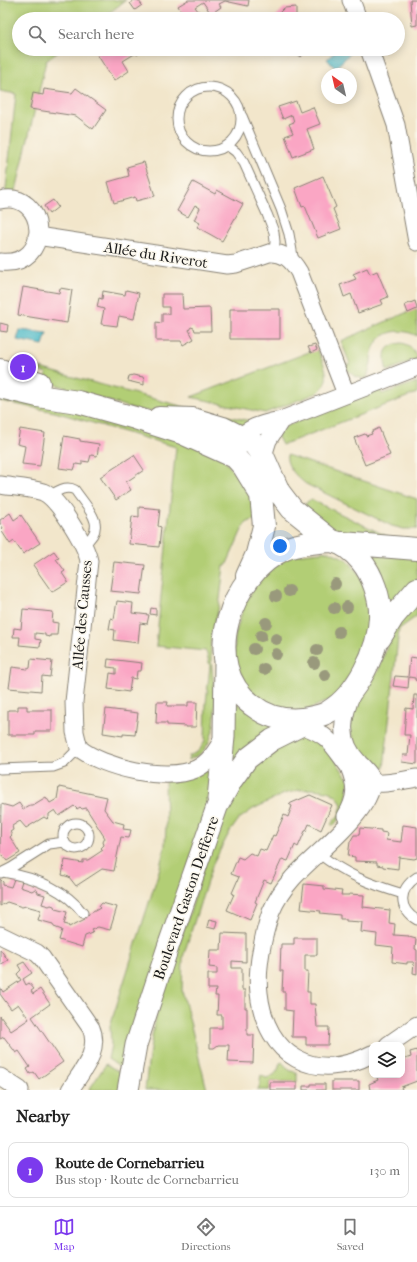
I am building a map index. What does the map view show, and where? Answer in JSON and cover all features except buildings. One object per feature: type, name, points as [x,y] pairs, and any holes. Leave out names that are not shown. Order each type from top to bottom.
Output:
[{"type":"main road","points":[[0,370],[46,386],[78,402]]},
{"type":"main road","points":[[0,387],[38,396],[78,402],[136,418],[182,433],[235,457],[244,467],[260,496],[264,526],[257,554],[227,623],[225,664],[230,678],[237,690],[250,704],[266,715],[301,720],[327,712],[337,706],[357,683],[373,650],[393,617],[417,589]]},
{"type":"main road","points":[[136,418],[193,419],[223,428],[242,436],[252,443],[263,456],[279,492],[292,509],[355,554],[366,567],[376,588],[381,616],[373,650]]},
{"type":"main road","points":[[243,587],[260,567],[272,557],[285,549],[307,543],[337,542],[417,549]]},
{"type":"street","points":[[351,0],[355,12]]},
{"type":"street","points":[[371,56],[396,125],[417,242]]},
{"type":"street","points":[[0,200],[14,199],[30,208],[36,217],[38,228],[36,243],[31,252],[22,259],[6,263],[0,262]]},
{"type":"street","name":"Allée du Riverot","points":[[37,236],[227,265],[236,264],[263,254],[274,252]]},
{"type":"street","points":[[274,252],[284,255],[295,265],[327,341],[346,394]]},
{"type":"street","points":[[235,457],[242,436],[246,432],[265,424],[281,420],[417,367]]},
{"type":"street","points":[[263,456],[268,440],[281,420]]},
{"type":"street","points":[[0,485],[40,492],[50,496]]},
{"type":"street","name":"Allée des Causses","points":[[50,496],[57,503],[84,544],[89,561],[74,702],[75,732],[79,748]]},
{"type":"street","name":"Boulevard Gaston Defferre","points":[[217,808],[224,737],[225,664]]},
{"type":"street","points":[[335,837],[350,810],[355,795],[356,761],[348,747],[343,731],[343,724],[347,705],[357,683]]},
{"type":"street","points":[[301,720],[325,737],[355,766],[370,775],[372,783],[368,796],[358,812],[335,837],[292,878],[282,891],[271,912],[260,964],[259,992],[263,1013],[270,1031],[283,1049],[291,1056],[306,1064],[334,1067],[355,1062],[369,1055]]},
{"type":"street","name":"Boulevard Gaston Defferre","points":[[128,1090],[136,1045],[168,947],[217,808],[232,780],[247,759],[301,720]]},
{"type":"street","points":[[79,748],[99,760],[138,772],[159,775],[189,771],[202,765],[212,756],[224,737]]},
{"type":"street","points":[[355,766],[380,776],[417,777]]},
{"type":"street","points":[[372,783],[417,777]]},
{"type":"street","points":[[0,935],[36,953],[42,958],[59,980],[91,1028],[94,1038],[91,1057],[70,1090]]},
{"type":"street","name":"Boulevard Gaston Defferre","points":[[141,1090],[155,988]]},
{"type":"street","points":[[392,1042],[417,1025]]},
{"type":"street","points":[[0,1077],[20,1090]]},
{"type":"lane","points":[[241,115],[241,125],[238,135],[228,146],[212,152],[193,148],[184,140],[179,131],[177,120],[179,108],[185,98],[192,92],[203,88],[214,87],[230,94],[238,104],[241,115],[281,209],[289,234],[295,265]]},
{"type":"lane","points":[[228,146],[236,152],[244,163],[267,214],[274,232],[274,252]]},
{"type":"lane","points":[[50,496],[65,488],[72,488],[75,490],[94,517],[96,523],[94,533],[89,541],[84,544]]},
{"type":"lane","points":[[0,769],[54,767],[64,763],[79,748]]},
{"type":"lane","points":[[2,872],[49,844],[65,842]]},
{"type":"lane","points":[[318,853],[331,863],[368,883],[403,894]]},
{"type":"lane","points":[[2,872],[45,884],[62,892],[77,905],[83,913]]},
{"type":"lane","points":[[417,877],[408,884],[403,894],[403,905],[407,913],[417,920]]},
{"type":"green space","points":[[0,0],[126,0],[110,12],[12,12],[12,56],[53,56],[46,61],[14,199],[5,198],[16,94],[0,91]]},
{"type":"green space","points":[[417,308],[417,336],[403,331],[396,331],[384,336],[375,346],[367,378],[354,376],[349,372],[345,366],[350,364],[341,341]]},
{"type":"green space","points":[[402,343],[408,345],[412,349],[417,359],[387,371],[385,360],[386,352],[391,346]]},
{"type":"green space","points":[[317,349],[326,372],[325,383],[322,388],[317,393],[265,413],[191,397]]},
{"type":"green space","points":[[32,366],[188,408],[251,421],[250,424],[237,426],[134,409],[45,381],[47,373],[32,369]]},
{"type":"green space","points":[[417,382],[417,393],[282,445],[277,435],[286,426],[380,390],[382,394]]},
{"type":"green space","points":[[0,392],[171,434],[219,453],[251,494],[256,519],[244,525],[226,566],[224,566],[219,606],[211,639],[215,696],[214,725],[210,739],[204,750],[199,755],[189,760],[189,756],[199,751],[205,741],[206,703],[210,666],[206,651],[156,646],[176,447],[55,412],[0,401]]},
{"type":"green space","points":[[287,455],[417,499],[417,529],[404,529],[392,526],[306,484],[290,467]]},
{"type":"green space","points":[[312,500],[389,537],[347,535],[332,530],[301,510],[308,501]]},
{"type":"green space","points":[[329,551],[348,560],[369,587],[369,643],[336,697],[296,715],[253,700],[234,664],[235,636],[243,608],[256,584],[285,556]]},
{"type":"green space","points":[[368,554],[417,557],[417,581],[390,607]]},
{"type":"green space","points":[[417,597],[417,616],[399,629],[384,768],[375,767],[359,759],[348,723],[353,707],[378,671],[390,638]]},
{"type":"green space","points":[[234,701],[277,726],[234,771],[228,760]]},
{"type":"green space","points":[[297,738],[307,739],[322,746],[334,758],[349,780],[345,812],[333,826],[331,824],[339,815],[342,805],[339,799],[328,791],[313,789],[299,790],[284,794],[253,809],[239,819],[229,833],[212,866],[183,957],[182,990],[207,1090],[145,1090],[152,1039],[162,996],[169,971],[216,834],[233,798],[243,781],[258,761],[274,750]]},
{"type":"green space","points":[[211,765],[211,786],[206,808],[127,1072],[108,1059],[111,1045],[110,1026],[159,871],[165,845],[165,780]]},
{"type":"green space","points":[[282,1062],[289,1070],[297,1073],[297,1082],[270,1082],[270,1090],[257,1090],[259,1088],[261,1075],[266,1078],[274,1075]]},
{"type":"green space","points":[[106,1064],[126,1076],[123,1090],[89,1090]]},
{"type":"water","points":[[330,56],[348,56],[335,68],[327,59]]},
{"type":"water","points":[[20,330],[47,333],[43,345],[17,340]]},
{"type":"place","name":"Route de Cornebarrieu","points":[[23,367]]}]
